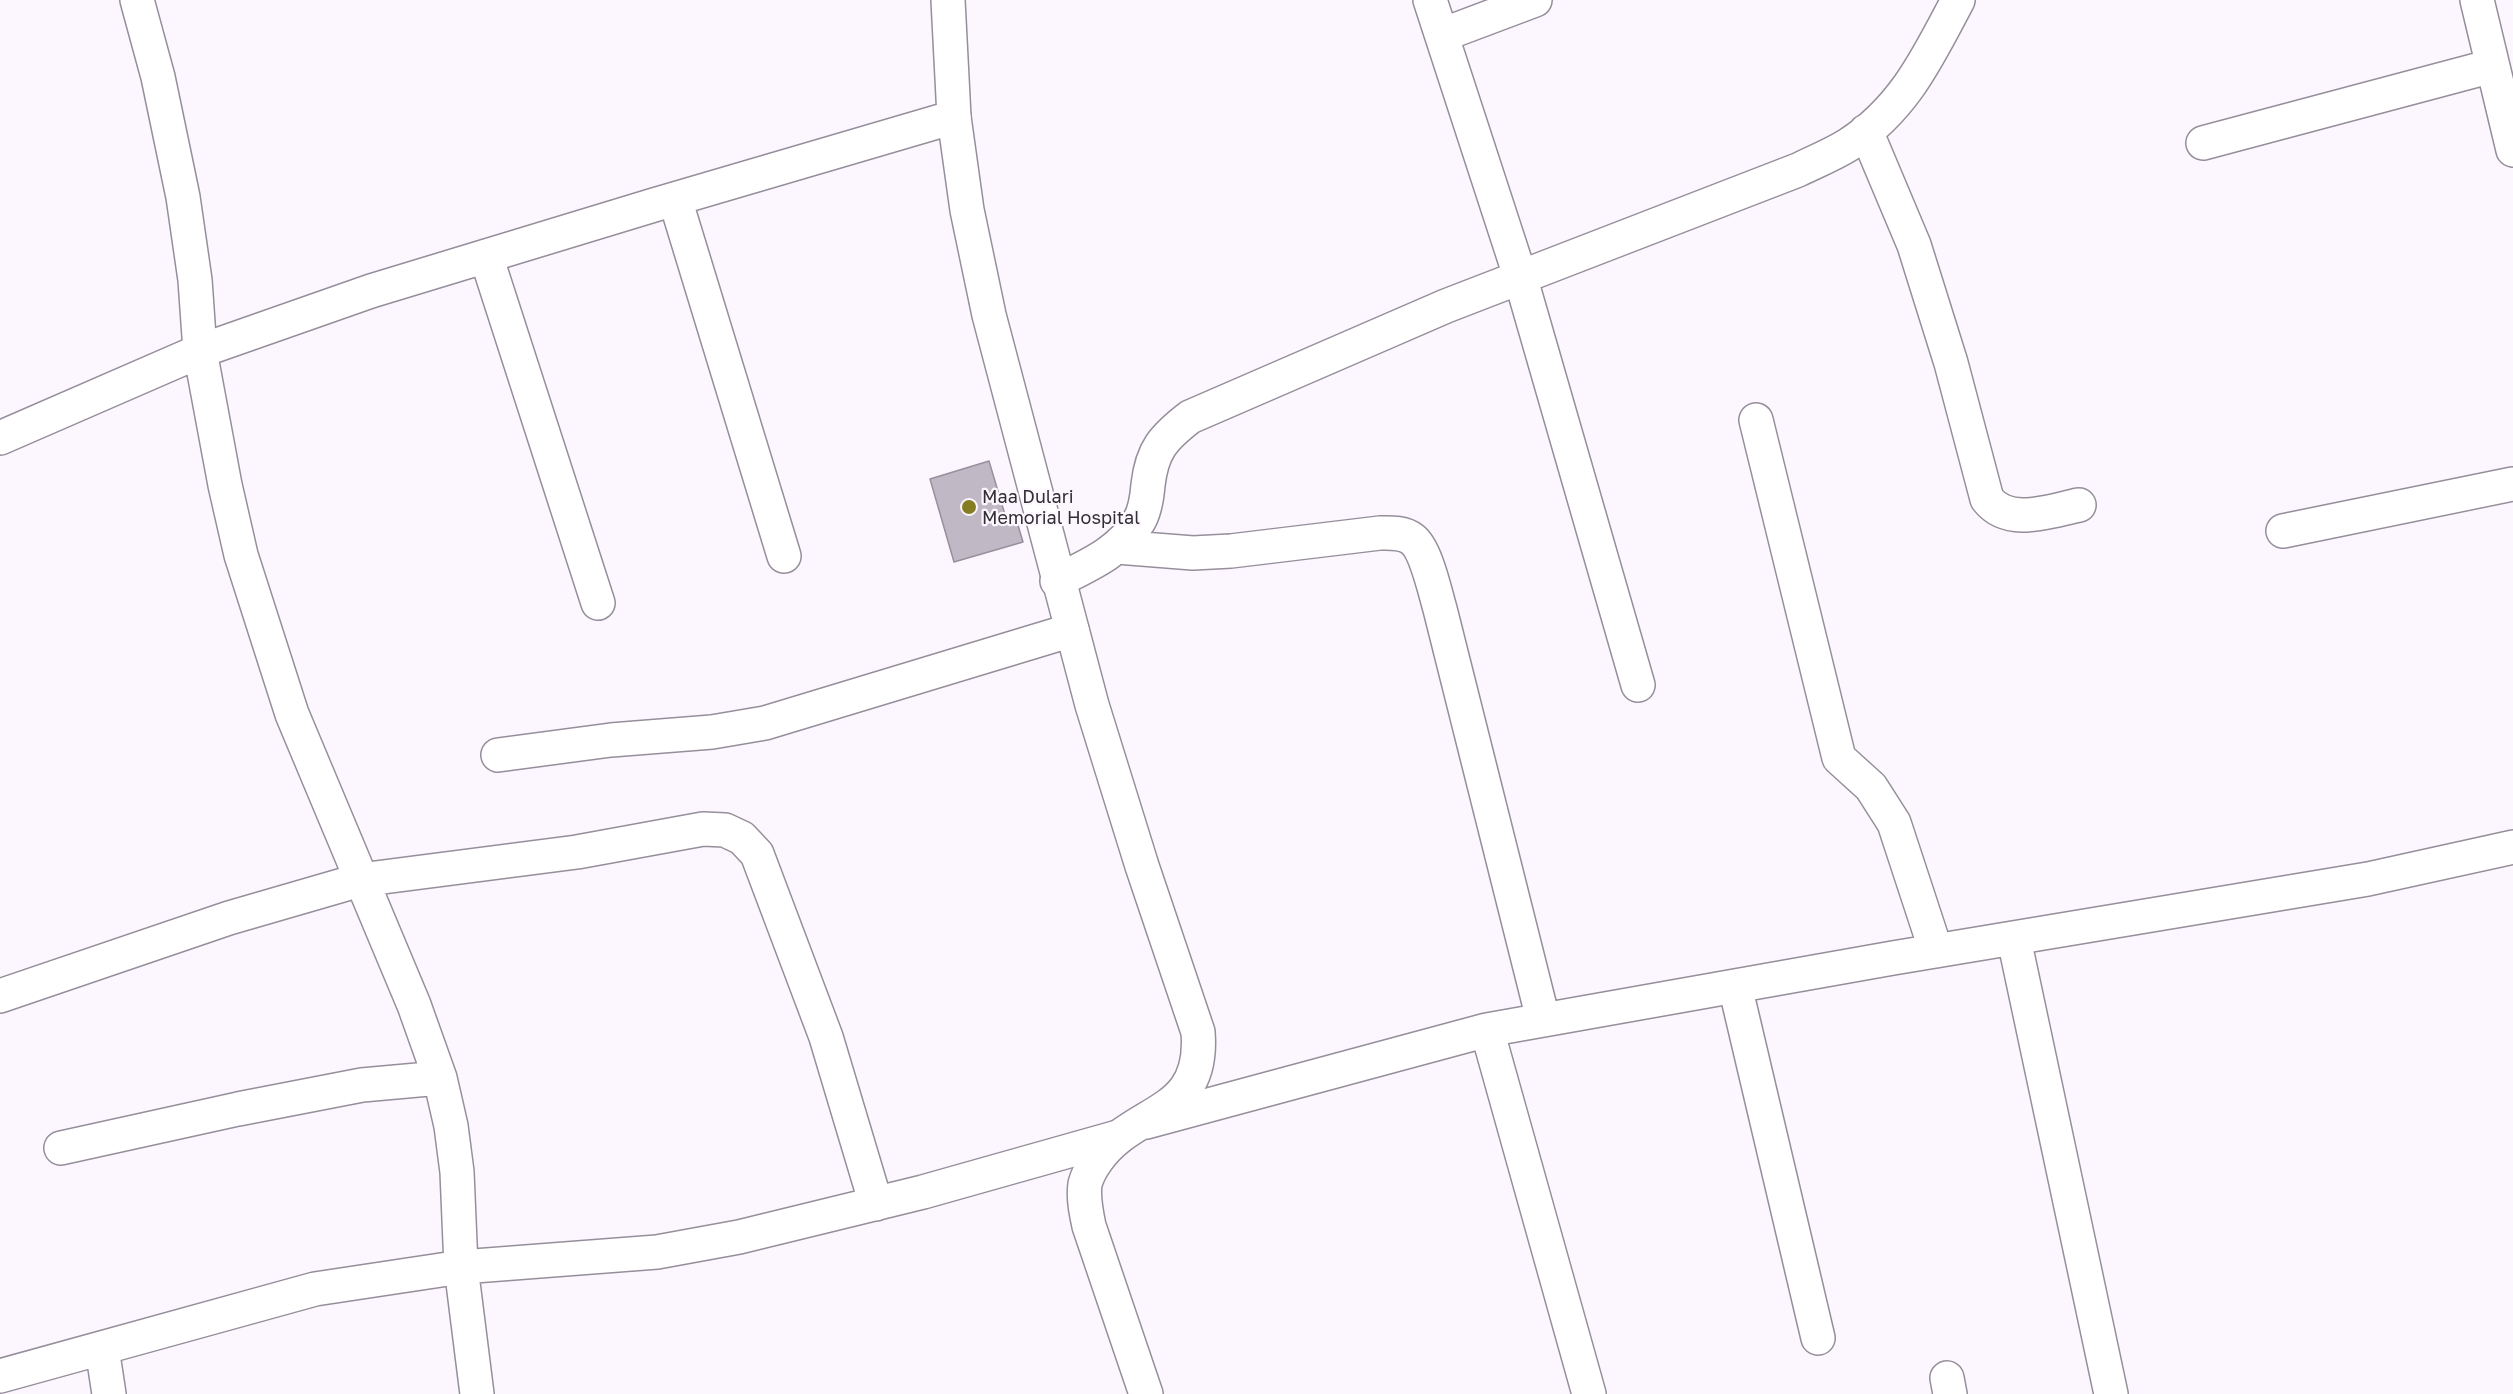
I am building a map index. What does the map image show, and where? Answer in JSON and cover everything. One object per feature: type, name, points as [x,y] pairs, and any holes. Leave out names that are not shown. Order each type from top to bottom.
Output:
[{"type":"street","points":[[136,0],[158,77],[183,197],[195,280],[200,351],[225,485],[241,555],[292,714],[414,1005],[440,1077],[451,1126],[457,1172],[461,1267],[477,1394]]},
{"type":"street","points":[[948,0],[954,117],[967,210],[989,315],[1092,705],[1198,1032],[1200,1051],[1195,1076],[1184,1093],[1104,1150],[1092,1167],[1086,1182],[1085,1202],[1089,1226],[1146,1394]]},
{"type":"street","points":[[1430,0],[1520,276],[1638,685]]},
{"type":"street","points":[[1442,35],[1535,0]]},
{"type":"street","points":[[1058,581],[1100,560],[1117,547],[1140,519],[1156,451],[1168,434],[1190,417],[1316,361],[1520,276],[1798,170],[1847,145],[1887,114],[1913,81],[1933,50],[1958,0]]},
{"type":"street","points":[[2477,0],[2513,150]]},
{"type":"street","points":[[2203,143],[2492,66]]},
{"type":"street","points":[[0,438],[200,351],[371,291],[954,117]]},
{"type":"street","points":[[1866,131],[1921,268],[1951,363],[1987,499],[1994,508],[2006,514],[2018,515],[2079,505]]},
{"type":"street","points":[[675,199],[784,556]]},
{"type":"street","points":[[486,256],[598,603]]},
{"type":"street","points":[[1756,420],[1839,758],[1870,788],[1894,823],[1936,951]]},
{"type":"street","points":[[2283,531],[2513,483]]},
{"type":"street","points":[[1117,547],[1193,553],[1231,551],[1380,533],[1401,534],[1413,539],[1421,549],[1440,609],[1543,1020]]},
{"type":"street","points":[[498,755],[611,740],[712,732],[765,723],[1072,630]]},
{"type":"street","points":[[0,996],[229,918],[360,880],[577,852],[703,829],[724,830],[742,838],[757,854],[826,1038],[876,1204]]},
{"type":"street","points":[[0,1376],[315,1289],[461,1267],[657,1252],[739,1237],[876,1204],[1130,1130],[1232,1097],[1487,1030],[1936,951],[2368,879],[2513,847]]},
{"type":"street","points":[[2014,939],[2111,1394]]},
{"type":"street","points":[[1735,986],[1818,1338]]},
{"type":"street","points":[[1487,1030],[1589,1394]]},
{"type":"street","points":[[61,1148],[238,1109],[362,1085],[440,1077]]},
{"type":"street","points":[[102,1348],[109,1394]]},
{"type":"building","points":[[989,461],[1006,518],[1015,515],[1023,542],[954,562],[930,479]]},
{"type":"place","name":"Maa Dulari Memorial Hospital","points":[[969,507]]}]
